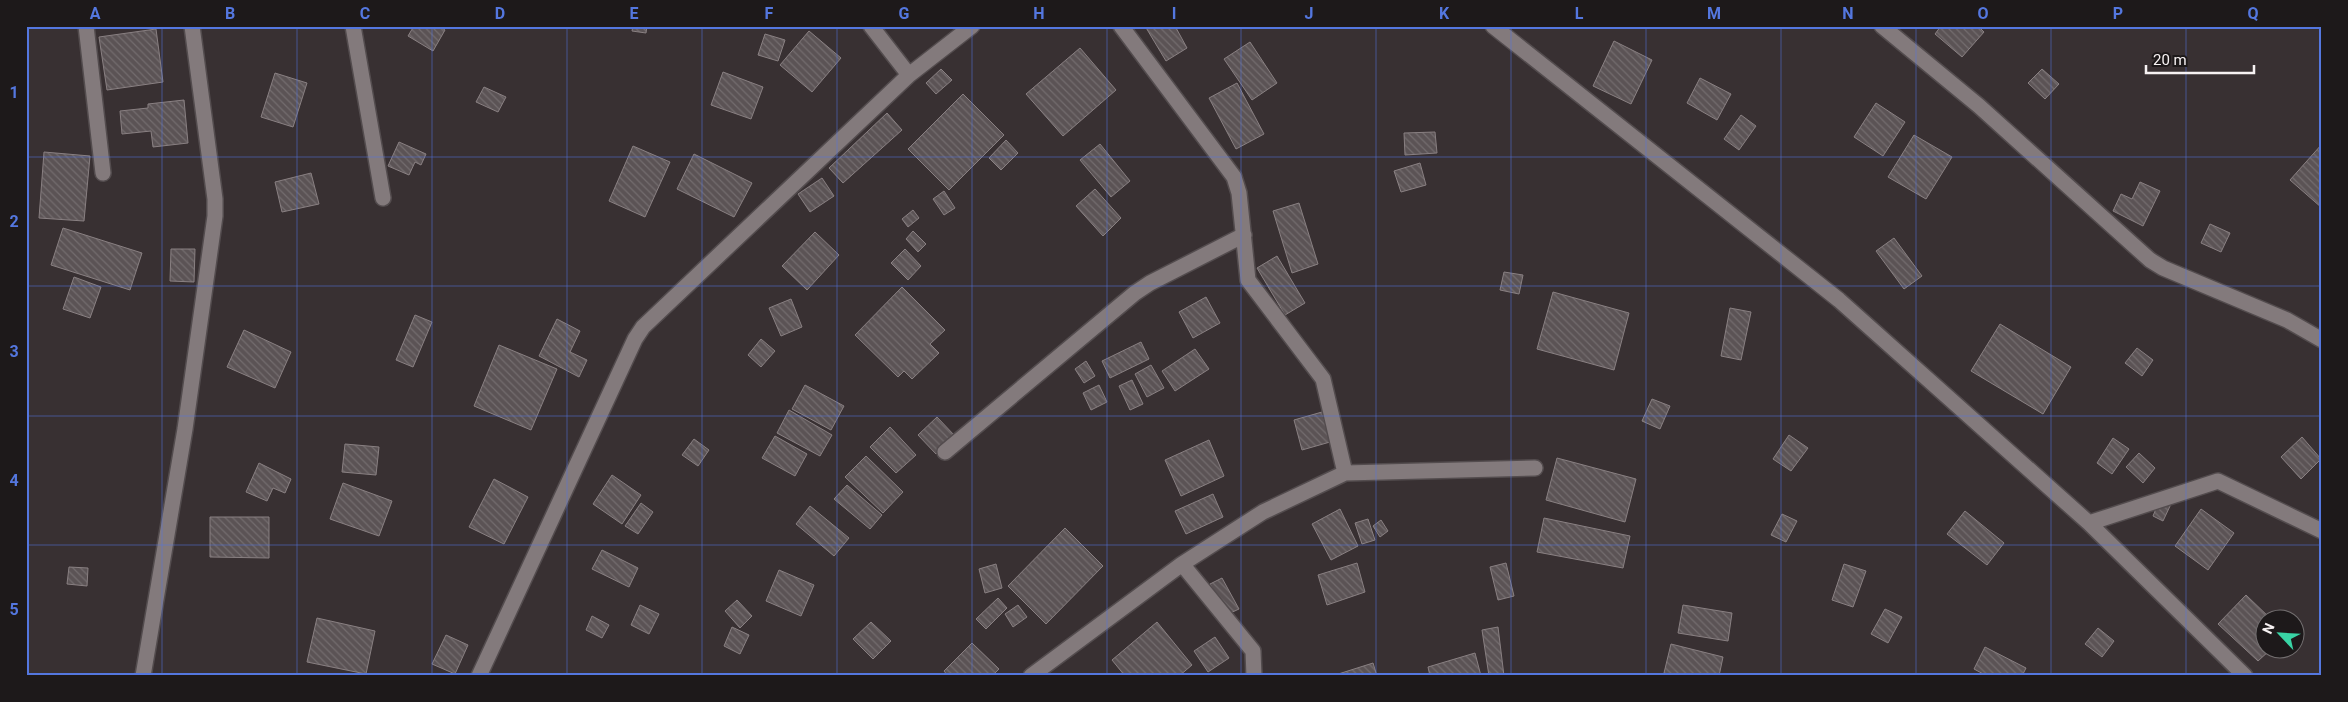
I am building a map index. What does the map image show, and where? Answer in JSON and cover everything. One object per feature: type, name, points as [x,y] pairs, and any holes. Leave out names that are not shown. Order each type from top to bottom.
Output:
[{"type":"street","points":[[86,26],[103,173]]},
{"type":"street","points":[[143,676],[186,429],[215,216],[215,199],[192,26]]},
{"type":"street","points":[[353,26],[383,198]]},
{"type":"street","points":[[871,26],[909,75]]},
{"type":"street","points":[[479,676],[635,340],[643,327],[909,75],[972,26]]},
{"type":"street","points":[[1121,26],[1234,177],[1239,193],[1248,280],[1323,379],[1345,473]]},
{"type":"street","points":[[1493,26],[1839,300],[2089,523],[2245,676]]},
{"type":"street","points":[[1882,26],[1979,106],[2150,260],[2163,268],[2287,320],[2322,340]]},
{"type":"street","points":[[946,452],[1136,293],[1150,283],[1244,235]]},
{"type":"street","points":[[1031,676],[1182,564],[1263,512],[1345,473],[1535,468]]},
{"type":"street","points":[[2089,523],[2218,481],[2322,532]]},
{"type":"street","points":[[1182,564],[1253,651],[1254,676]]},
{"type":"building","points":[[414,26],[439,26],[445,30],[433,51],[408,36]]},
{"type":"building","points":[[633,26],[647,26],[646,33],[632,31]]},
{"type":"building","points":[[1145,26],[1175,26],[1187,48],[1166,61]]},
{"type":"building","points":[[1941,26],[1978,26],[1984,32],[1962,57],[1935,34]]},
{"type":"building","points":[[156,29],[163,82],[107,90],[99,37]]},
{"type":"building","points":[[809,31],[841,58],[812,92],[780,65]]},
{"type":"building","points":[[765,34],[785,40],[778,61],[758,55]]},
{"type":"building","points":[[1614,41],[1652,60],[1631,104],[1593,86]]},
{"type":"building","points":[[1250,42],[1277,83],[1252,100],[1224,59]]},
{"type":"building","points":[[1080,48],[1116,90],[1063,136],[1026,94]]},
{"type":"building","points":[[941,69],[952,80],[936,94],[926,83]]},
{"type":"building","points":[[2042,69],[2059,84],[2045,99],[2028,83]]},
{"type":"building","points":[[723,72],[763,87],[751,119],[711,105]]},
{"type":"building","points":[[275,73],[307,83],[293,127],[261,117]]},
{"type":"building","points":[[1700,78],[1731,94],[1717,120],[1687,103]]},
{"type":"building","points":[[1237,83],[1264,134],[1236,149],[1209,98]]},
{"type":"building","points":[[484,87],[506,97],[498,112],[476,102]]},
{"type":"building","points":[[963,94],[1004,135],[949,190],[908,149]]},
{"type":"building","points":[[184,100],[188,143],[153,147],[151,131],[122,134],[120,111],[148,108],[148,104]]},
{"type":"building","points":[[1876,103],[1905,122],[1883,156],[1854,137]]},
{"type":"building","points":[[887,113],[902,130],[843,183],[829,168]]},
{"type":"building","points":[[1741,115],[1756,126],[1739,150],[1724,139]]},
{"type":"building","points":[[1435,132],[1437,153],[1405,155],[1404,133]]},
{"type":"building","points":[[1914,135],[1952,157],[1926,199],[1888,177]]},
{"type":"building","points":[[1006,140],[1018,153],[1001,170],[989,158]]},
{"type":"building","points":[[399,142],[426,154],[421,165],[415,162],[409,175],[388,166]]},
{"type":"building","points":[[1100,144],[1130,181],[1111,197],[1080,160]]},
{"type":"building","points":[[2322,144],[2322,208],[2290,180]]},
{"type":"building","points":[[633,146],[670,162],[645,217],[609,201]]},
{"type":"building","points":[[44,152],[90,156],[84,221],[39,218]]},
{"type":"building","points":[[694,154],[752,183],[734,217],[677,189]]},
{"type":"building","points":[[1420,163],[1426,185],[1401,192],[1394,171]]},
{"type":"building","points":[[311,173],[319,204],[282,212],[275,182]]},
{"type":"building","points":[[822,178],[834,196],[810,212],[798,194]]},
{"type":"building","points":[[2140,182],[2160,191],[2143,226],[2113,211],[2121,194],[2132,199]]},
{"type":"building","points":[[1095,189],[1121,218],[1103,236],[1076,206]]},
{"type":"building","points":[[944,191],[955,208],[944,215],[933,199]]},
{"type":"building","points":[[1299,203],[1318,264],[1292,273],[1273,211]]},
{"type":"building","points":[[913,210],[919,218],[908,227],[902,219]]},
{"type":"building","points":[[2210,224],[2230,233],[2221,252],[2201,243]]},
{"type":"building","points":[[63,228],[142,253],[130,290],[51,265]]},
{"type":"building","points":[[913,231],[926,244],[918,252],[906,239]]},
{"type":"building","points":[[815,232],[839,255],[807,290],[782,266]]},
{"type":"building","points":[[1894,238],[1922,276],[1904,289],[1876,251]]},
{"type":"building","points":[[171,249],[195,249],[194,282],[170,281]]},
{"type":"building","points":[[905,249],[921,266],[908,280],[891,263]]},
{"type":"building","points":[[1277,256],[1305,303],[1285,315],[1257,268]]},
{"type":"building","points":[[1504,272],[1523,275],[1519,294],[1500,290]]},
{"type":"building","points":[[74,277],[101,287],[90,318],[63,309]]},
{"type":"building","points":[[902,287],[945,330],[930,344],[939,353],[912,379],[904,371],[898,377],[855,335]]},
{"type":"building","points":[[1553,292],[1629,313],[1614,370],[1537,349]]},
{"type":"building","points":[[1206,297],[1220,323],[1193,338],[1179,312]]},
{"type":"building","points":[[791,299],[802,327],[781,336],[769,308]]},
{"type":"building","points":[[1730,308],[1751,312],[1741,360],[1721,356]]},
{"type":"building","points":[[415,315],[432,322],[413,367],[396,360]]},
{"type":"building","points":[[557,319],[580,331],[570,352],[587,360],[579,377],[539,356]]},
{"type":"building","points":[[2000,324],[2071,367],[2043,414],[1971,371]]},
{"type":"building","points":[[244,330],[291,352],[275,388],[227,367]]},
{"type":"building","points":[[761,339],[775,351],[761,367],[748,355]]},
{"type":"building","points":[[1141,342],[1149,359],[1110,378],[1102,361]]},
{"type":"building","points":[[499,345],[557,369],[531,430],[474,406]]},
{"type":"building","points":[[2137,348],[2153,360],[2142,376],[2125,363]]},
{"type":"building","points":[[1195,349],[1209,369],[1175,391],[1162,371]]},
{"type":"building","points":[[1086,361],[1095,376],[1084,383],[1075,369]]},
{"type":"building","points":[[1151,365],[1164,388],[1147,397],[1135,374]]},
{"type":"building","points":[[1132,380],[1143,404],[1130,410],[1119,386]]},
{"type":"building","points":[[805,385],[844,406],[831,430],[792,409]]},
{"type":"building","points":[[1099,385],[1107,402],[1091,410],[1083,393]]},
{"type":"building","points":[[1652,399],[1670,406],[1660,429],[1642,421]]},
{"type":"building","points":[[789,410],[832,435],[820,456],[777,433]]},
{"type":"building","points":[[1322,412],[1330,442],[1302,450],[1294,420]]},
{"type":"building","points":[[937,417],[955,436],[936,454],[918,435]]},
{"type":"building","points":[[890,427],[916,455],[896,473],[870,447]]},
{"type":"building","points":[[1789,435],[1808,448],[1791,471],[1773,459]]},
{"type":"building","points":[[775,436],[807,454],[795,476],[762,458]]},
{"type":"building","points":[[2302,437],[2321,459],[2301,479],[2281,457]]},
{"type":"building","points":[[2113,438],[2129,449],[2112,474],[2097,463]]},
{"type":"building","points":[[694,439],[709,450],[698,466],[682,455]]},
{"type":"building","points":[[1209,440],[1224,476],[1181,496],[1165,460]]},
{"type":"building","points":[[345,444],[379,447],[376,475],[342,472]]},
{"type":"building","points":[[2139,453],[2155,468],[2143,483],[2126,467]]},
{"type":"building","points":[[866,456],[903,492],[883,513],[845,477]]},
{"type":"building","points":[[1557,458],[1636,479],[1625,522],[1546,500]]},
{"type":"building","points":[[259,463],[291,479],[285,493],[273,488],[267,501],[246,492]]},
{"type":"building","points":[[612,475],[641,495],[622,524],[593,504]]},
{"type":"building","points":[[494,479],[528,497],[504,544],[469,527]]},
{"type":"building","points":[[343,483],[392,501],[379,536],[330,519]]},
{"type":"building","points":[[847,485],[882,515],[870,529],[834,499]]},
{"type":"building","points":[[1213,494],[1223,517],[1186,534],[1175,511]]},
{"type":"building","points":[[2160,499],[2171,504],[2163,521],[2153,516]]},
{"type":"building","points":[[641,503],[653,512],[638,534],[625,526]]},
{"type":"building","points":[[810,506],[849,538],[834,556],[796,524]]},
{"type":"building","points":[[1340,509],[1358,546],[1331,560],[1312,524]]},
{"type":"building","points":[[2201,509],[2234,533],[2208,570],[2175,546]]},
{"type":"building","points":[[1965,511],[2004,543],[1987,565],[1947,534]]},
{"type":"building","points":[[1782,514],[1797,521],[1786,542],[1771,535]]},
{"type":"building","points":[[210,517],[269,517],[269,558],[210,557]]},
{"type":"building","points":[[1544,518],[1630,536],[1623,568],[1537,552]]},
{"type":"building","points":[[1368,519],[1375,540],[1362,544],[1355,523]]},
{"type":"building","points":[[1381,520],[1388,531],[1380,537],[1373,526]]},
{"type":"building","points":[[1065,528],[1103,566],[1046,624],[1008,586]]},
{"type":"building","points":[[602,550],[638,568],[629,587],[592,569]]},
{"type":"building","points":[[1357,563],[1365,592],[1327,605],[1318,575]]},
{"type":"building","points":[[1506,563],[1514,596],[1498,600],[1490,567]]},
{"type":"building","points":[[996,564],[1002,588],[985,593],[979,569]]},
{"type":"building","points":[[1844,564],[1866,571],[1853,607],[1832,600]]},
{"type":"building","points":[[69,567],[88,568],[87,586],[67,584]]},
{"type":"building","points":[[779,570],[814,585],[801,616],[766,601]]},
{"type":"building","points":[[1222,578],[1239,609],[1226,615],[1210,584]]},
{"type":"building","points":[[2246,595],[2262,610],[2256,610],[2256,659],[2218,624]]},
{"type":"building","points":[[998,598],[1007,608],[986,629],[976,619]]},
{"type":"building","points":[[737,600],[752,616],[740,628],[725,611]]},
{"type":"building","points":[[640,605],[659,614],[649,634],[631,625]]},
{"type":"building","points":[[1018,605],[1027,617],[1013,627],[1005,614]]},
{"type":"building","points":[[1683,605],[1732,613],[1728,641],[1678,633]]},
{"type":"building","points":[[1885,609],[1902,617],[1888,643],[1871,634]]},
{"type":"building","points":[[592,616],[609,625],[602,638],[586,630]]},
{"type":"building","points":[[317,618],[375,631],[366,674],[307,662]]},
{"type":"building","points":[[871,622],[891,641],[873,659],[853,639]]},
{"type":"building","points":[[1157,622],[1192,665],[1179,676],[1125,676],[1112,660]]},
{"type":"building","points":[[732,627],[749,635],[740,654],[724,646]]},
{"type":"building","points":[[1498,627],[1504,676],[1489,676],[1482,630]]},
{"type":"building","points":[[2098,628],[2114,641],[2102,657],[2085,644]]},
{"type":"building","points":[[446,635],[468,645],[455,674],[432,664]]},
{"type":"building","points":[[1215,637],[1229,658],[1208,672],[1194,651]]},
{"type":"building","points":[[972,643],[999,669],[992,676],[948,676],[944,671]]},
{"type":"building","points":[[1671,644],[1723,657],[1719,676],[1678,676],[1664,673]]},
{"type":"building","points":[[1985,647],[2026,668],[2022,676],[1987,676],[1974,669]]},
{"type":"building","points":[[1475,653],[1481,676],[1430,676],[1428,667]]},
{"type":"building","points":[[1373,663],[1377,676],[1332,676]]}]
